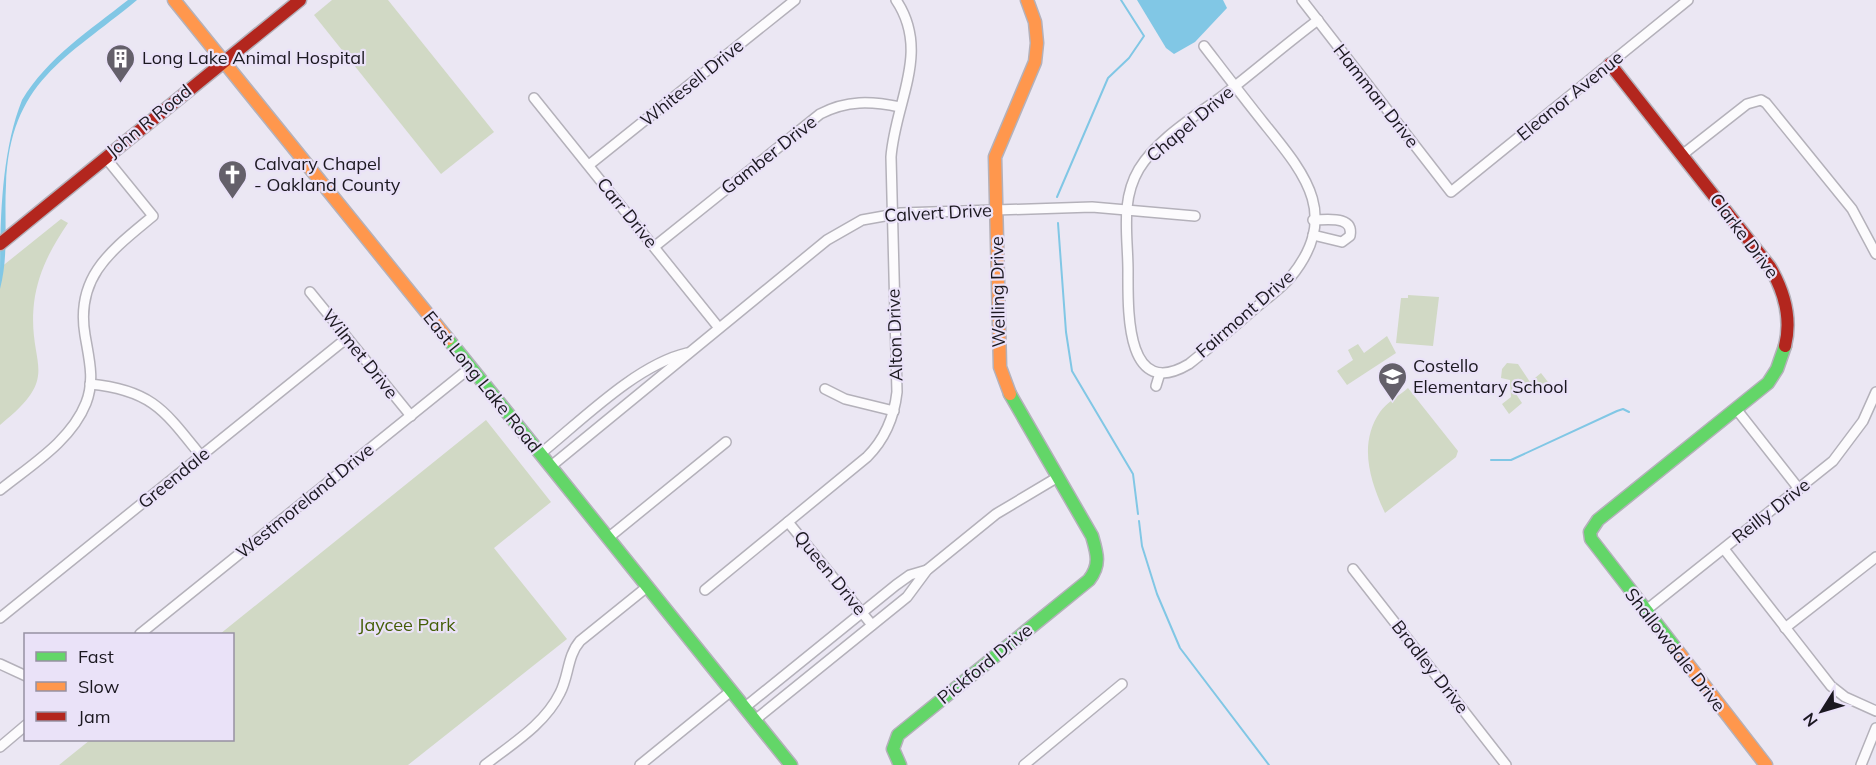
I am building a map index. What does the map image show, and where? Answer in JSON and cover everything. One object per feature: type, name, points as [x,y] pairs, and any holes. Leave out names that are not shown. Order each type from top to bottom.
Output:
[{"type":"street","name":"East Long Lake Road","points":[[174,0],[791,765]]},
{"type":"street","name":"John R Road","points":[[0,244],[300,0]]},
{"type":"street","name":"Whitesell Drive","points":[[589,165],[795,0]]},
{"type":"street","name":"Alton Drive","points":[[705,590],[874,450],[884,436],[894,411],[897,392],[891,213],[892,147],[911,69],[913,50],[907,21],[896,0]]},
{"type":"street","name":"Welling Drive","points":[[1027,0],[1037,29],[1037,57],[1032,76],[1001,135],[995,157],[1000,367],[1011,397],[1092,536],[1098,558],[1096,571]]},
{"type":"street","name":"Hamman Drive","points":[[1302,0],[1451,192]]},
{"type":"street","name":"Eleanor Avenue","points":[[1451,192],[1688,0]]},
{"type":"street","name":"Chapel Drive","points":[[1160,373],[1146,366],[1134,346],[1129,319],[1126,209],[1132,182],[1145,160],[1173,134],[1318,21]]},
{"type":"street","name":"Fairmont Drive","points":[[1160,373],[1177,371],[1189,364],[1288,281],[1308,251],[1313,235],[1312,194],[1305,177],[1204,46]]},
{"type":"street","name":"Clarke Drive","points":[[1590,532],[1598,520],[1768,383],[1778,366],[1788,332],[1786,303],[1770,267],[1610,64]]},
{"type":"street","name":"Carr Drive","points":[[534,98],[719,328]]},
{"type":"street","points":[[1682,155],[1747,104],[1761,100],[1766,103],[1852,209],[1876,254]]},
{"type":"street","name":"Gamber Drive","points":[[654,247],[820,114],[841,105],[859,102],[900,107]]},
{"type":"street","points":[[0,489],[70,430],[86,402],[91,364],[84,314],[89,285],[98,266],[110,251],[153,216],[105,157]]},
{"type":"street","name":"Calvert Drive","points":[[550,467],[838,232],[862,220],[891,213],[995,210],[1126,209],[1195,216]]},
{"type":"street","points":[[1313,220],[1342,220],[1349,225],[1351,230],[1350,236],[1342,242],[1313,235]]},
{"type":"street","name":"Wilmet Drive","points":[[310,292],[411,416]]},
{"type":"street","name":"Greendale","points":[[0,618],[347,338]]},
{"type":"street","name":"Calvert Drive","points":[[540,454],[648,368],[669,357],[687,353]]},
{"type":"street","name":"Westmoreland Drive","points":[[141,633],[471,368]]},
{"type":"street","points":[[1156,386],[1160,373]]},
{"type":"street","points":[[90,384],[129,390],[154,403],[169,416],[201,456]]},
{"type":"street","points":[[825,389],[845,399],[894,411]]},
{"type":"street","name":"Reilly Drive","points":[[1645,611],[1799,489],[1841,452],[1872,412],[1876,392]]},
{"type":"street","points":[[606,401],[616,413]]},
{"type":"street","points":[[1737,410],[1799,489]]},
{"type":"street","points":[[608,538],[726,442]]},
{"type":"street","points":[[755,720],[912,592],[927,570],[996,514],[1058,477]]},
{"type":"street","name":"Queen Drive","points":[[788,522],[872,625]]},
{"type":"street","name":"Shallowdale Drive","points":[[1590,532],[1595,548],[1766,765]]},
{"type":"street","points":[[1724,549],[1836,690],[1850,700],[1876,711]]},
{"type":"street","points":[[1785,628],[1876,557]]},
{"type":"street","name":"Bradley Drive","points":[[1353,569],[1506,765]]},
{"type":"street","points":[[744,708],[902,580],[927,570]]},
{"type":"street","name":"Pickford Drive","points":[[900,765],[893,749],[898,735],[1089,580],[1096,571]]},
{"type":"street","points":[[485,765],[549,711],[561,692],[572,651],[580,641],[647,587]]},
{"type":"street","points":[[811,654],[821,666]]},
{"type":"street","points":[[0,664],[24,675]]},
{"type":"street","points":[[1024,765],[1122,684]]},
{"type":"street","points":[[640,765],[731,691]]},
{"type":"street","points":[[0,747],[24,727]]},
{"type":"street","points":[[1861,765],[1876,728]]},
{"type":"green space","points":[[332,0],[388,0],[494,132],[441,174],[314,15]]},
{"type":"green space","points":[[61,219],[68,223],[46,261],[34,303],[33,325],[38,369],[37,381],[20,408],[0,425],[0,268]]},
{"type":"green space","points":[[1408,295],[1439,297],[1433,346],[1396,343],[1401,298],[1408,298]]},
{"type":"green space","points":[[1387,336],[1396,353],[1347,385],[1337,371],[1353,360],[1348,350],[1358,344],[1364,353]]},
{"type":"green space","points":[[1507,363],[1518,364],[1530,382],[1541,373],[1548,382],[1537,392],[1516,394],[1522,403],[1509,414],[1502,404],[1511,397],[1510,380],[1501,378],[1502,369]]},
{"type":"green space","points":[[1408,388],[1458,451],[1456,457],[1385,513],[1371,475],[1369,437],[1380,412]]},
{"type":"green space","name":"Jaycee Park","points":[[486,420],[551,502],[494,548],[567,639],[408,765],[59,765],[89,741],[234,741],[234,633],[221,633]]},
{"type":"water","points":[[128,0],[137,0],[65,57],[46,76],[30,96],[18,121],[10,150],[6,185],[5,250],[0,289],[1,217],[5,168],[9,144],[22,100],[32,85],[57,58]]},
{"type":"water","points":[[1137,0],[1223,0],[1227,8],[1195,42],[1174,54],[1166,48]]},
{"type":"waterway","points":[[1057,197],[1108,78],[1129,58],[1144,36],[1121,0]]},
{"type":"waterway","points":[[1058,223],[1066,332],[1072,371],[1133,474],[1138,514]]},
{"type":"waterway","points":[[1491,460],[1511,460],[1617,411],[1623,409],[1629,412]]},
{"type":"waterway","points":[[1139,521],[1142,546],[1157,594],[1180,648],[1269,765]]},
{"type":"traffic: fast","points":[[448,339],[791,765]]},
{"type":"traffic: fast","points":[[1677,650],[1591,539],[1590,532],[1598,520],[1768,383],[1777,369],[1785,346]]},
{"type":"traffic: fast","points":[[900,765],[893,749],[898,735],[1089,580],[1097,564],[1092,536],[1010,394]]},
{"type":"traffic: slow","points":[[174,0],[448,339]]},
{"type":"traffic: slow","points":[[1010,394],[1000,367],[995,157],[1035,62],[1037,43],[1035,22],[1027,0]]},
{"type":"traffic: slow","points":[[1677,650],[1766,765]]},
{"type":"traffic: jam","points":[[0,244],[300,0]]},
{"type":"traffic: jam","points":[[1610,64],[1770,267],[1783,295],[1787,315],[1785,346]]},
{"type":"place","name":"Long Lake Animal Hospital","points":[[121,84]]},
{"type":"place","name":"Calvary Chapel - Oakland County","points":[[233,200]]},
{"type":"place","name":"Costello Elementary School","points":[[1392,402]]}]
